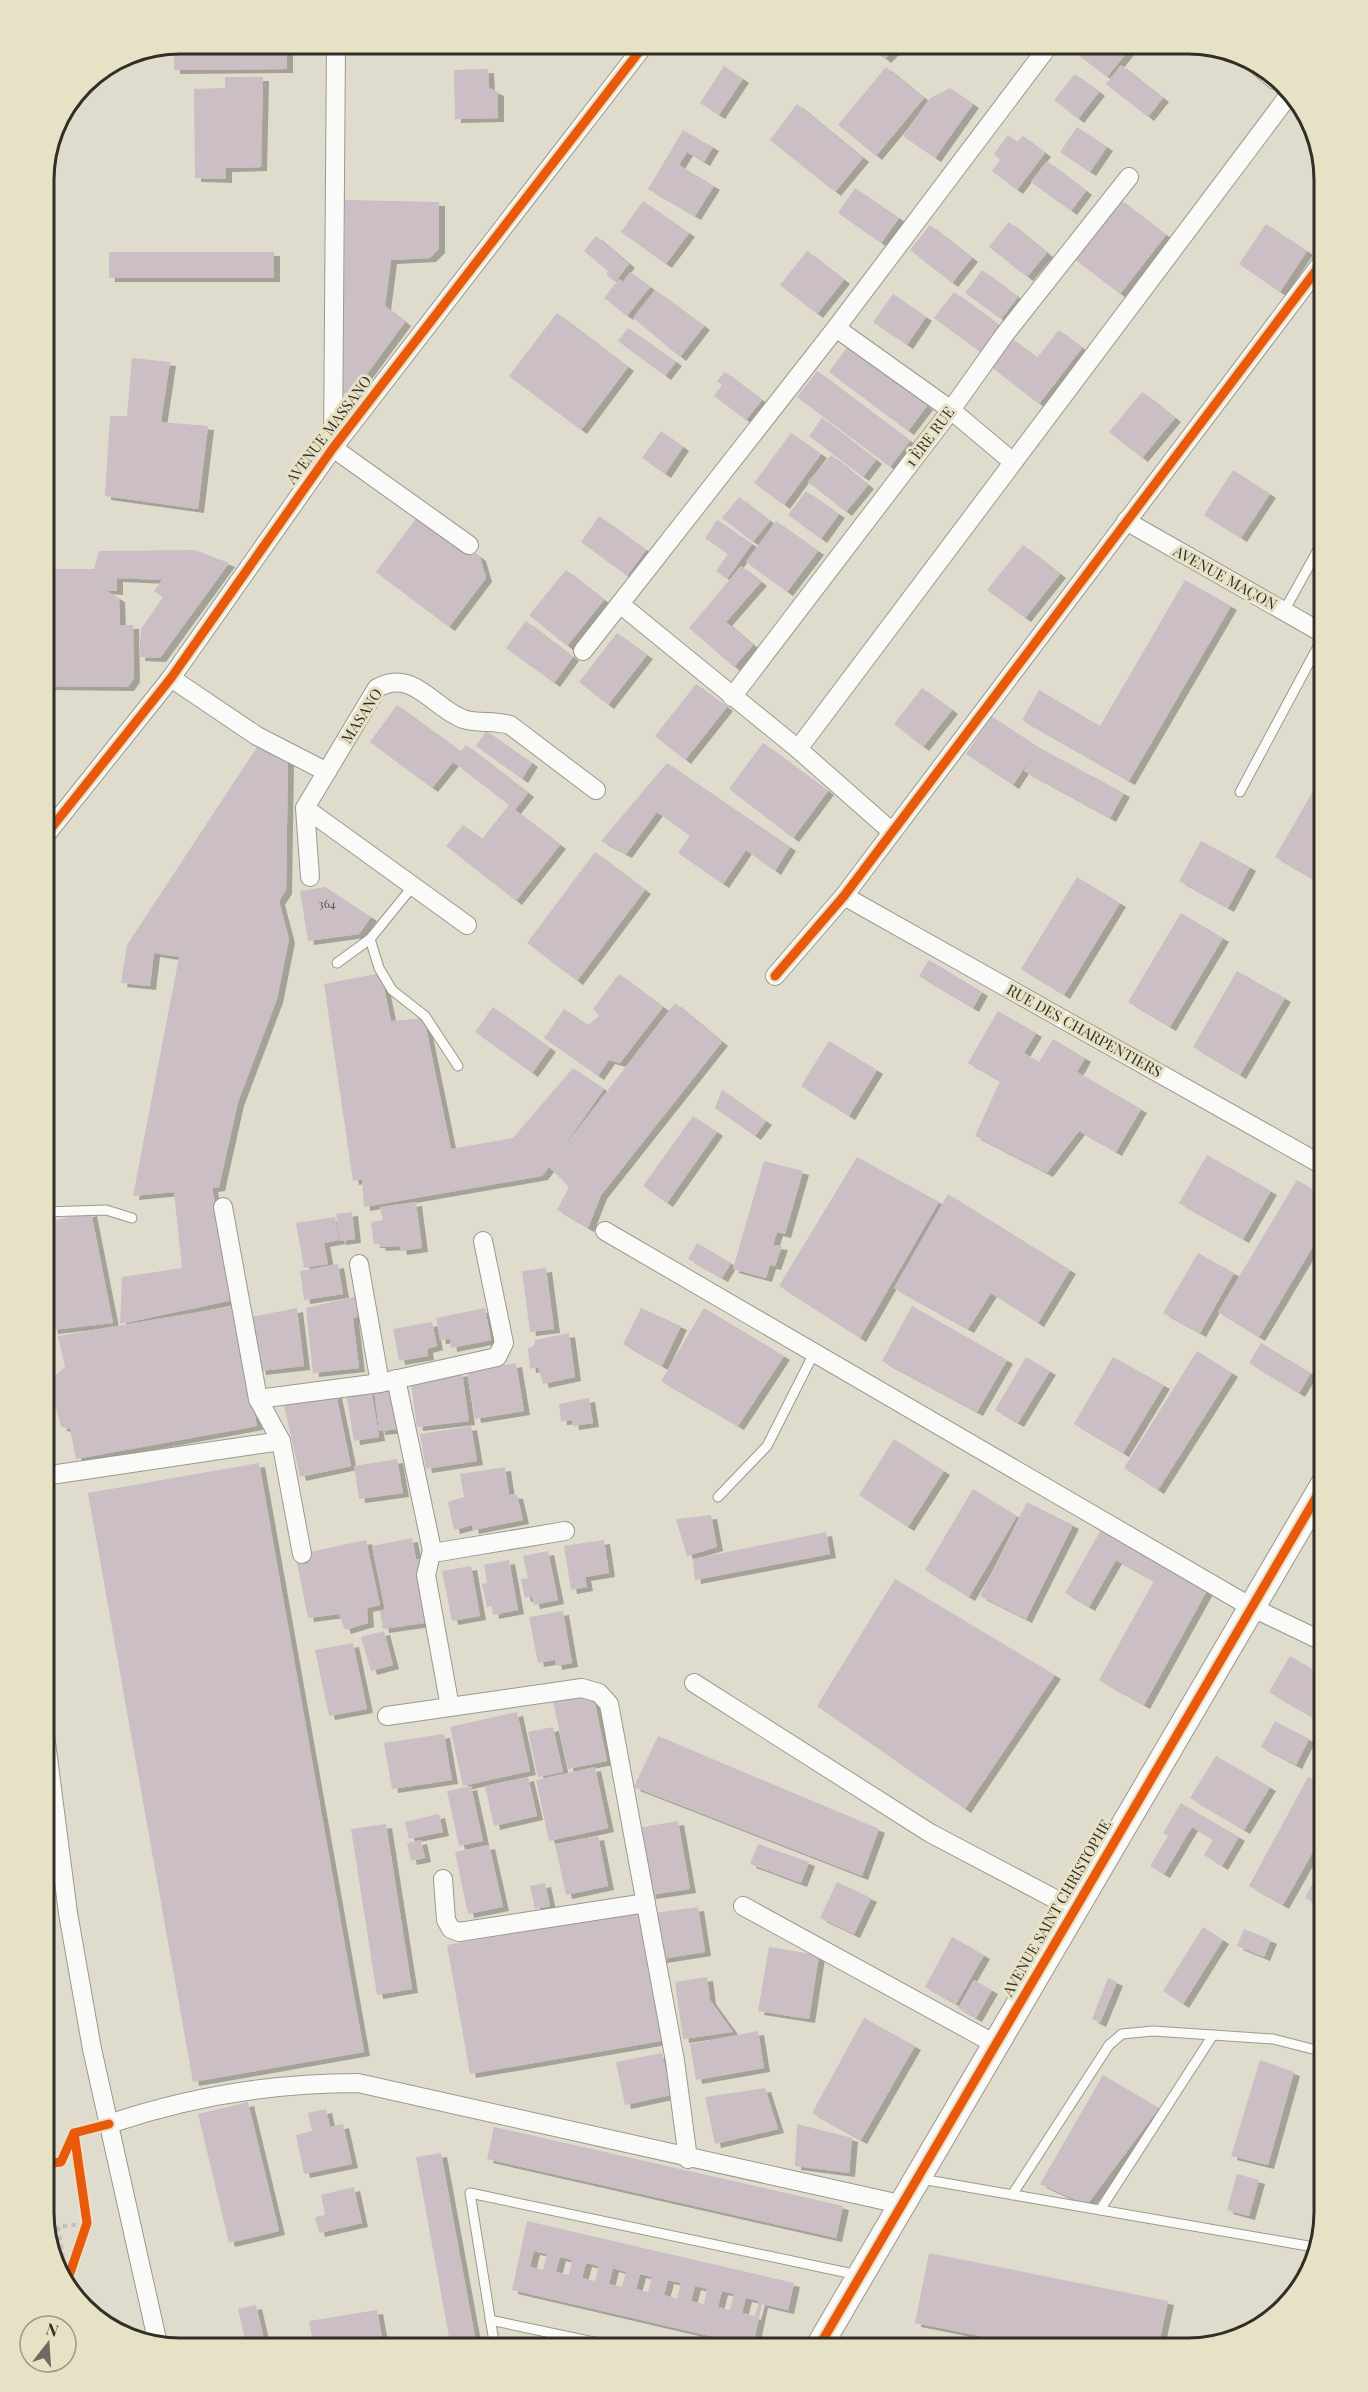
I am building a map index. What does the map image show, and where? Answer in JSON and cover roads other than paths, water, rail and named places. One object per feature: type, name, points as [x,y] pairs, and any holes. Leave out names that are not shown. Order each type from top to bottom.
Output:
[{"type":"street","points":[[336,54],[333,448],[469,545]]},
{"type":"street","name":"AVENUE MASSANO","points":[[54,824],[171,678],[333,448],[637,54]]},
{"type":"street","points":[[583,651],[836,328],[1042,54]]},
{"type":"street","points":[[798,749],[1285,100]]},
{"type":"street","name":"1 ÈRE RUE","points":[[732,697],[951,410],[1005,333],[1129,177]]},
{"type":"street","points":[[775,976],[844,896],[1314,273]]},
{"type":"street","points":[[836,328],[951,410],[1013,462]]},
{"type":"street","name":"AVENUE MAÇON","points":[[1126,521],[1314,628]]},
{"type":"street","points":[[620,604],[798,749],[891,831]]},
{"type":"street","points":[[171,678],[257,736],[327,772]]},
{"type":"street","name":"MASANO","points":[[305,808],[377,688],[392,680],[406,683],[463,719],[496,720],[510,725],[596,790]]},
{"type":"street","points":[[305,808],[310,877]]},
{"type":"street","points":[[305,808],[467,925]]},
{"type":"street","name":"RUE DES CHARPENTIERS","points":[[844,896],[1314,1160]]},
{"type":"street","points":[[223,1207],[258,1399],[281,1441],[302,1554]]},
{"type":"street","points":[[605,1231],[1251,1607],[1314,1637]]},
{"type":"street","points":[[258,1399],[388,1381],[497,1357],[502,1352],[504,1343],[483,1241]]},
{"type":"street","points":[[359,1264],[432,1550],[426,1575],[450,1707]]},
{"type":"street","points":[[54,1475],[281,1441]]},
{"type":"street","name":"AVENUE SAINT CHRISTOPHE","points":[[824,2338],[900,2204],[1314,1501]]},
{"type":"street","points":[[432,1550],[439,1552],[565,1531]]},
{"type":"street","points":[[694,1683],[930,1833],[1074,1909]]},
{"type":"street","points":[[387,1716],[582,1688],[599,1693],[609,1704],[675,2061],[688,2159]]},
{"type":"street","points":[[54,1805],[68,1913],[92,2049],[156,2336]]},
{"type":"street","points":[[443,1879],[446,1920],[450,1929],[459,1932],[646,1903]]},
{"type":"street","points":[[743,1906],[995,2044]]},
{"type":"street","points":[[109,2124],[146,2112],[228,2095],[306,2083],[358,2083],[688,2159],[900,2204]]},
{"type":"lane","points":[[1284,611],[1314,556]]},
{"type":"lane","points":[[1240,792],[1314,653]]},
{"type":"lane","points":[[337,963],[370,939],[413,886]]},
{"type":"lane","points":[[370,939],[379,968],[392,990],[426,1016],[458,1066]]},
{"type":"lane","points":[[54,1212],[106,1210],[132,1218]]},
{"type":"lane","points":[[718,1497],[767,1446],[814,1353]]},
{"type":"lane","points":[[1012,2194],[1109,2045],[1122,2034],[1153,2031],[1273,2039],[1314,2049]]},
{"type":"lane","points":[[1100,2210],[1213,2035]]},
{"type":"lane","points":[[916,2178],[1310,2246]]},
{"type":"lane","points":[[493,2338],[470,2193],[860,2275]]},
{"type":"lane","points":[[490,2320],[575,2338]]}]
